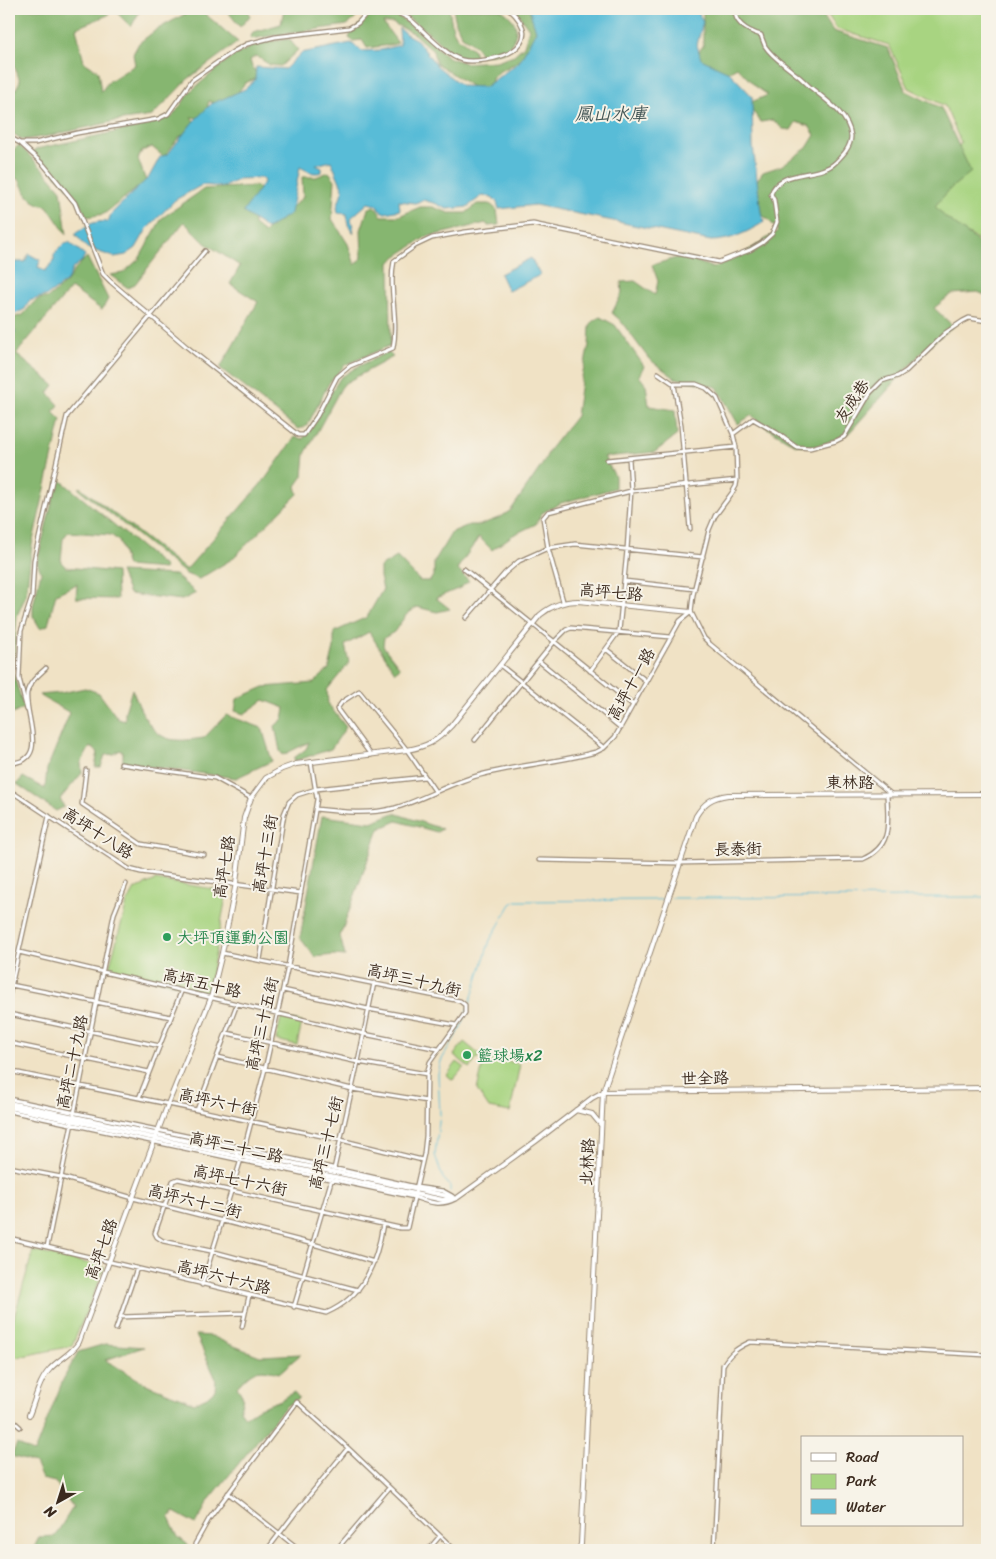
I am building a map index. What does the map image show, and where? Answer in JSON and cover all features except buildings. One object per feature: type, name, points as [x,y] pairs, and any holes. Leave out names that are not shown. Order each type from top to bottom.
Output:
[{"type":"street","points":[[20,143],[36,143],[77,133],[158,118],[168,114],[192,80],[247,44],[275,37],[349,28],[358,23],[370,9]]},
{"type":"street","points":[[386,9],[403,15],[441,47],[460,60],[468,61],[507,55],[518,47],[524,31],[516,14],[509,9]]},
{"type":"street","points":[[9,137],[20,143],[44,165],[75,203],[103,274],[150,317],[275,418],[298,435],[304,435],[337,377],[350,366],[393,348],[395,327],[392,273],[394,261],[415,246],[432,238],[533,224],[719,262],[750,250],[772,234],[777,222],[774,200],[771,194],[777,183],[788,177],[798,176],[831,166],[849,146],[851,138],[845,121],[836,109],[776,57],[766,47],[761,35],[751,32],[740,24],[735,14],[735,9]]},
{"type":"street","points":[[9,763],[17,763],[28,757],[33,748],[34,738],[19,678],[21,630],[32,598],[34,560],[67,416],[205,251]]},
{"type":"street","name":"友成巷","points":[[733,434],[753,419],[777,432],[796,447],[810,448],[836,441],[844,437],[870,393],[882,381],[898,376],[906,371],[954,326],[969,318],[987,321]]},
{"type":"street","points":[[658,373],[674,384],[681,425],[690,529]]},
{"type":"street","name":"高坪十一路","points":[[604,748],[621,728],[680,621],[690,612],[715,516],[732,493],[737,480],[736,447],[733,434],[717,398],[713,393],[696,384],[674,384]]},
{"type":"street","points":[[607,460],[736,447]]},
{"type":"street","points":[[590,671],[619,631],[631,492],[629,458]]},
{"type":"street","points":[[563,601],[548,548],[543,518],[548,512],[631,492],[686,484],[737,480]]},
{"type":"street","points":[[466,618],[519,561],[548,548],[575,544],[703,557]]},
{"type":"street","points":[[464,569],[633,705]]},
{"type":"street","points":[[624,581],[695,588]]},
{"type":"street","name":"高坪七路","points":[[29,1415],[45,1376],[79,1342],[132,1198],[210,998],[222,953],[236,883],[244,818],[251,798],[266,778],[296,764],[407,750],[422,747],[439,738],[532,624],[545,610],[563,601],[578,600],[690,612]]},
{"type":"street","points":[[690,612],[704,638],[710,644],[892,795]]},
{"type":"street","points":[[475,740],[554,642],[562,633],[571,628],[672,637]]},
{"type":"street","points":[[606,649],[647,681]]},
{"type":"street","points":[[539,661],[621,728]]},
{"type":"street","points":[[315,809],[368,812],[394,808],[457,782],[484,774],[574,757],[596,752],[604,748],[500,665]]},
{"type":"street","points":[[28,710],[27,692],[31,683],[46,668]]},
{"type":"street","points":[[372,755],[337,709],[342,702],[359,691],[407,750],[435,791]]},
{"type":"street","name":"高坪三十五街","points":[[202,1285],[242,1155],[278,1014],[317,799],[311,762]]},
{"type":"street","points":[[121,764],[215,778],[251,798]]},
{"type":"street","points":[[86,770],[82,804],[140,844],[204,855]]},
{"type":"street","name":"高坪十三街","points":[[260,960],[284,814],[289,802],[297,795],[316,789],[425,776]]},
{"type":"street","name":"高坪十八路","points":[[9,790],[129,869],[301,893]]},
{"type":"street","name":"東林路","points":[[713,798],[728,795],[987,794]]},
{"type":"street","name":"長泰街","points":[[538,860],[679,863],[863,859],[881,847],[886,838],[888,822],[887,795]]},
{"type":"street","name":"北林路","points":[[580,1550],[603,1092],[696,816],[702,807],[713,798]]},
{"type":"street","points":[[9,996],[49,816]]},
{"type":"street","name":"高坪二十九路","points":[[47,1247],[114,914],[126,884]]},
{"type":"street","name":"高坪五十路","points":[[18,952],[181,992],[438,1049]]},
{"type":"street","name":"高坪三十九街","points":[[222,953],[460,1001],[465,1005],[465,1013],[430,1062],[427,1074],[426,1136],[415,1192]]},
{"type":"street","name":"高坪三十七街","points":[[294,1307],[341,1140],[374,983]]},
{"type":"street","points":[[11,985],[171,1018]]},
{"type":"street","points":[[283,990],[368,1009],[456,1025]]},
{"type":"street","points":[[138,1098],[181,992]]},
{"type":"street","points":[[197,1110],[237,1004]]},
{"type":"street","points":[[9,1014],[160,1046]]},
{"type":"street","points":[[227,1032],[358,1062],[427,1074]]},
{"type":"street","points":[[9,1043],[149,1072]]},
{"type":"street","points":[[218,1057],[352,1089],[426,1101]]},
{"type":"street","name":"高坪六十街","points":[[9,1071],[341,1140],[422,1160]]},
{"type":"street","name":"世全路","points":[[603,1092],[987,1088]]},
{"type":"street","points":[[457,1198],[603,1092]]},
{"type":"street","name":"高坪二十二路","points":[[9,1099],[73,1119]]},
{"type":"street","name":"高坪二十二路","points":[[9,1103],[155,1139],[242,1155],[415,1192],[457,1198]]},
{"type":"street","name":"高坪二十二路","points":[[9,1107],[415,1192],[441,1204],[457,1198]]},
{"type":"street","points":[[576,1110],[592,1114],[601,1125]]},
{"type":"street","name":"高坪二十二路","points":[[9,1111],[158,1130],[242,1155]]},
{"type":"street","name":"高坪六十二街","points":[[9,1167],[61,1177],[132,1198],[313,1244],[374,1262]]},
{"type":"street","name":"高坪七十六街","points":[[164,1206],[173,1181],[178,1179],[407,1228],[415,1192]]},
{"type":"street","points":[[164,1206],[155,1233],[157,1238],[358,1290]]},
{"type":"street","name":"高坪六十六路","points":[[9,1238],[294,1307],[326,1313],[346,1301],[358,1290],[368,1275],[374,1262],[383,1224]]},
{"type":"street","points":[[116,1329],[137,1268]]},
{"type":"street","points":[[242,1327],[249,1296]]},
{"type":"street","points":[[120,1317],[245,1313]]},
{"type":"street","points":[[714,1550],[723,1365],[729,1354],[738,1347],[750,1342],[987,1356]]},
{"type":"street","points":[[195,1550],[195,1544],[199,1535],[209,1519],[296,1402],[348,1448],[455,1550]]},
{"type":"street","points":[[9,1417],[20,1427]]},
{"type":"street","points":[[268,1550],[348,1448]]},
{"type":"street","points":[[336,1550],[389,1488]]},
{"type":"street","points":[[228,1493],[300,1550]]},
{"type":"street","points":[[428,1550],[440,1536]]},
{"type":"green space","points":[[9,9],[113,9],[108,15],[76,28],[84,62],[98,71],[101,92],[108,82],[135,65],[133,54],[139,43],[156,30],[194,9],[206,9],[204,13],[238,42],[188,79],[152,116],[116,121],[23,140],[9,131],[9,95],[15,91],[20,81],[9,52]]},
{"type":"green space","points":[[119,9],[141,9],[131,27],[118,14]]},
{"type":"green space","points":[[230,9],[248,9],[250,16],[240,27],[229,13]]},
{"type":"green space","points":[[284,9],[365,9],[347,25],[250,39],[253,32],[281,24]]},
{"type":"green space","points":[[378,9],[399,17],[448,57],[465,63],[496,61],[514,55],[524,46],[529,29],[517,12],[512,9],[529,9],[538,24],[533,44],[516,63],[493,77],[489,89],[477,90],[436,63],[433,51],[414,34],[393,23],[383,23],[398,43],[367,48],[362,40],[353,41],[349,38],[352,31]]},
{"type":"green space","points":[[396,9],[449,9],[453,30],[457,37],[474,50],[475,59],[461,58],[445,48],[429,33]]},
{"type":"green space","points":[[453,9],[500,9],[515,24],[516,34],[514,40],[505,52],[481,56],[477,48],[462,36],[456,23]]},
{"type":"green space","points":[[703,9],[819,9],[833,31],[888,48],[906,91],[941,108],[971,172],[951,188],[935,206],[945,217],[985,247],[987,244],[987,296],[978,292],[952,294],[934,308],[953,326],[922,352],[849,433],[818,446],[796,445],[759,423],[752,415],[738,424],[717,387],[675,378],[649,359],[620,320],[612,313],[622,293],[621,282],[635,281],[655,295],[658,281],[652,265],[683,256],[713,268],[740,256],[778,231],[768,219],[755,211],[744,198],[763,172],[781,166],[807,148],[815,135],[809,126],[796,122],[791,130],[783,129],[773,120],[761,122],[747,104],[768,95],[755,86],[737,67],[728,72],[703,62],[696,55],[703,46]]},
{"type":"green space","points":[[824,9],[987,9],[987,241],[984,243],[956,227],[932,220],[930,194],[961,143],[945,106],[909,88],[889,45],[837,29]]},
{"type":"green space","points":[[289,39],[298,50],[281,66],[270,65],[256,56],[250,60],[252,67],[260,77],[245,83],[226,108],[209,101],[204,119],[191,117],[199,128],[179,137],[164,157],[152,147],[142,151],[138,159],[146,181],[104,214],[87,217],[76,196],[33,152],[36,149],[134,128],[172,117],[191,91],[230,58],[259,43]]},
{"type":"green space","points":[[19,145],[61,190],[67,235],[47,206],[37,203],[29,197],[19,179],[9,178],[9,152]]},
{"type":"green space","points":[[329,172],[335,180],[332,219],[348,244],[355,265],[362,257],[361,230],[368,209],[374,206],[382,216],[399,216],[420,207],[433,207],[449,213],[466,213],[477,204],[490,204],[497,210],[499,225],[488,226],[486,223],[426,237],[395,257],[390,263],[391,345],[345,365],[329,383],[307,426],[298,429],[220,368],[258,302],[230,284],[240,266],[205,243],[184,222],[135,284],[128,288],[110,275],[123,273],[139,259],[162,218],[204,189],[256,186],[264,193],[252,208],[254,225],[264,233],[303,197],[302,177],[316,177]]},
{"type":"green space","points":[[87,257],[108,299],[102,310],[71,288],[16,354],[54,385],[48,393],[59,405],[53,412],[61,420],[32,545],[26,595],[17,616],[13,664],[9,664],[9,372],[11,367],[9,366],[9,336],[14,327],[9,321],[12,318],[23,315],[36,301],[48,298],[67,282],[75,269]]},
{"type":"green space","points":[[600,317],[615,325],[644,366],[639,376],[646,385],[649,406],[675,410],[677,435],[655,452],[604,457],[615,476],[615,488],[561,503],[542,513],[536,524],[513,535],[492,550],[479,537],[457,569],[469,581],[460,588],[436,598],[450,609],[437,612],[417,607],[406,615],[394,632],[384,638],[383,646],[400,668],[395,672],[369,632],[345,645],[349,663],[327,690],[328,704],[346,727],[331,749],[295,761],[294,758],[306,749],[309,742],[283,755],[280,751],[275,726],[283,719],[285,708],[264,700],[244,714],[235,711],[237,699],[264,687],[314,683],[329,669],[334,648],[334,632],[367,617],[383,589],[380,567],[397,557],[420,581],[430,581],[434,574],[434,562],[452,532],[469,525],[480,525],[501,517],[511,510],[542,465],[550,449],[576,416],[589,345],[590,326],[593,321]]},
{"type":"green space","points":[[388,352],[393,357],[345,383],[341,388],[305,454],[303,476],[296,486],[298,494],[232,559],[199,579],[186,574],[79,489],[80,487],[186,570],[266,478],[295,437],[303,439],[340,378],[355,368]]},
{"type":"green space","points":[[58,478],[165,567],[164,569],[127,566],[119,541],[111,535],[68,532],[63,539],[61,560],[65,567],[116,572],[117,599],[76,598],[77,584],[56,594],[48,625],[40,628],[33,616],[33,606],[41,572],[37,562]]},
{"type":"green space","points":[[120,572],[175,575],[196,593],[182,600],[129,594]]},
{"type":"green space","points":[[9,671],[13,673],[24,708],[9,716]]},
{"type":"green space","points":[[85,688],[99,693],[118,719],[125,721],[125,712],[132,689],[143,714],[153,729],[167,738],[183,740],[204,738],[226,715],[262,728],[272,761],[236,778],[123,763],[123,752],[120,750],[114,754],[105,755],[101,767],[95,767],[98,752],[90,747],[81,763],[82,773],[60,799],[64,807],[56,811],[17,784],[23,777],[45,789],[47,769],[70,713],[39,695]]},
{"type":"green space","points":[[394,813],[442,829],[437,832],[397,821],[379,829],[340,936],[345,956],[315,957],[300,938],[322,816],[371,822]]},
{"type":"green space","name":"大坪頂運動公園","points":[[156,880],[227,891],[208,993],[109,968],[127,903],[135,889]]},
{"type":"green space","points":[[281,1018],[302,1022],[297,1045],[276,1040]]},
{"type":"green space","name":"籃球場x2","points":[[464,1042],[480,1055],[470,1068],[454,1055]]},
{"type":"green space","points":[[485,1056],[520,1064],[510,1112],[489,1108],[477,1090]]},
{"type":"green space","points":[[457,1062],[464,1067],[453,1080],[447,1075]]},
{"type":"green space","points":[[33,1251],[105,1267],[72,1346],[9,1359],[9,1335]]},
{"type":"green space","points":[[196,1335],[212,1336],[260,1356],[301,1354],[279,1373],[265,1370],[255,1371],[237,1387],[243,1397],[240,1410],[245,1417],[259,1408],[281,1400],[294,1392],[299,1398],[286,1406],[279,1414],[209,1500],[196,1524],[174,1512],[169,1518],[178,1537],[187,1544],[190,1550],[33,1550],[39,1537],[55,1536],[73,1507],[55,1482],[42,1479],[35,1463],[11,1456],[17,1444],[34,1453],[63,1380],[78,1352],[105,1344],[144,1347],[105,1360],[146,1384],[194,1403],[207,1397],[215,1390],[216,1379]]},
{"type":"water","name":"鳳山水庫","points":[[529,9],[697,9],[703,22],[697,45],[701,59],[729,72],[752,96],[753,146],[761,212],[764,222],[739,235],[711,241],[535,205],[499,209],[497,202],[492,197],[482,196],[467,207],[447,209],[423,200],[415,203],[399,201],[400,210],[385,213],[379,210],[377,205],[368,203],[351,218],[354,233],[348,225],[347,214],[338,213],[337,207],[343,189],[331,161],[316,165],[322,168],[322,172],[319,173],[300,167],[291,213],[267,229],[243,212],[264,182],[262,178],[239,179],[224,187],[202,185],[175,200],[147,229],[136,248],[126,255],[114,257],[87,248],[75,234],[94,223],[108,222],[111,214],[149,177],[160,157],[168,154],[192,123],[211,104],[245,89],[255,80],[256,67],[285,69],[301,53],[351,43],[362,51],[381,50],[400,45],[399,28],[417,40],[437,66],[462,86],[485,87],[519,62],[536,31]]},
{"type":"water","points":[[69,242],[85,255],[82,261],[73,268],[67,281],[48,295],[29,301],[25,309],[13,315],[14,323],[9,324],[9,271],[15,262],[25,262],[29,254],[40,260],[38,268],[45,271],[54,261],[54,254],[65,243]]},
{"type":"water","points":[[531,258],[540,275],[508,291],[500,274]]},
{"type":"water","points":[[9,324],[16,332],[9,335]]},
{"type":"waterway","points":[[671,898],[987,897]]},
{"type":"waterway","points":[[450,1191],[450,1186],[443,1178],[435,1155],[440,1114],[438,1074],[441,1061],[462,1025],[490,940],[511,904],[516,901],[667,899]]},
{"type":"place","name":"大坪頂運動公園","points":[[167,937]]},
{"type":"place","name":"籃球場x2","points":[[467,1055]]}]
